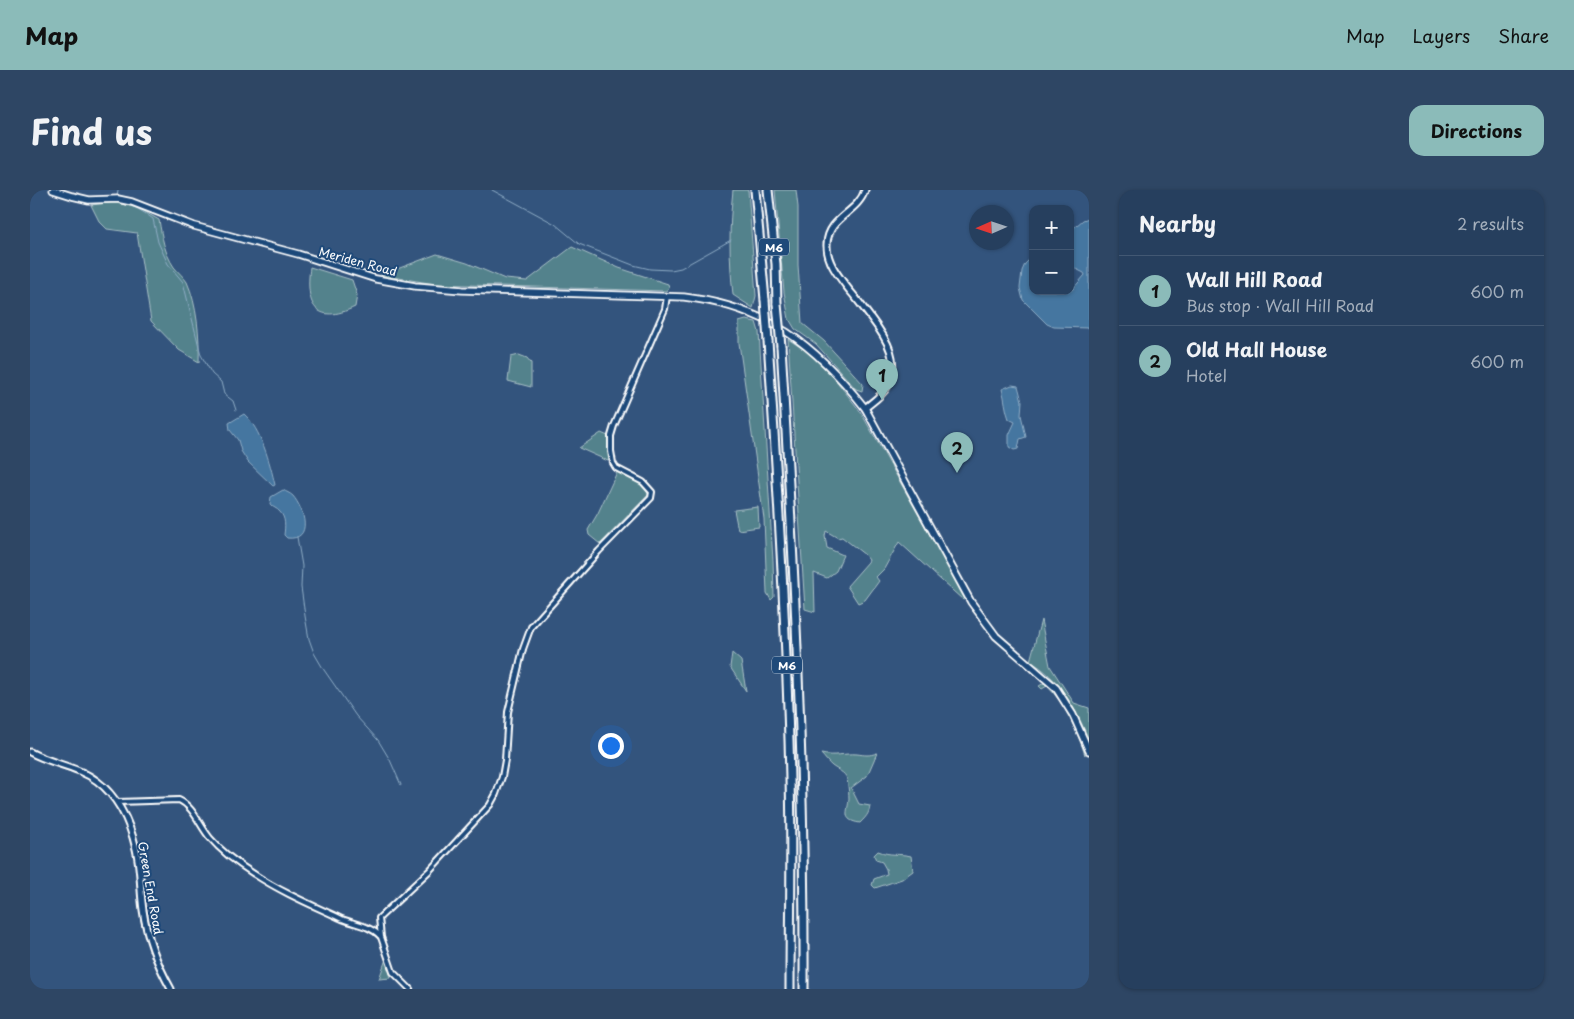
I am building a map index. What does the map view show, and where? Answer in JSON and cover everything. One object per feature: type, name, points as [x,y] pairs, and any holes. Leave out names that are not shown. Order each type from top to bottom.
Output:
[{"type":"highway","name":"M6","points":[[755,190],[768,341],[784,595],[790,790],[790,989]]},
{"type":"highway","name":"M6","points":[[768,190],[776,264],[795,594],[801,790],[804,989]]},
{"type":"main road","name":"Meriden Road","points":[[53,190],[89,200],[116,199],[132,202],[194,226],[298,254],[376,279],[415,286],[494,291],[668,296],[709,300],[736,307],[772,322],[794,336],[818,356],[845,383],[865,408],[971,602],[996,636],[1056,688],[1073,715],[1089,751]]},
{"type":"street","points":[[865,190],[859,202],[833,224],[828,234],[827,246],[834,270],[885,337],[892,355],[892,376],[886,389],[865,408]]},
{"type":"street","points":[[371,929],[379,918],[429,872],[490,805],[502,777],[508,712],[523,649],[532,626],[599,551],[651,498],[652,492],[648,486],[616,468],[612,457],[611,436],[630,385],[665,308],[668,296]]},
{"type":"street","name":"Green End Road","points":[[30,752],[95,779],[118,802],[136,848],[147,930],[155,957],[171,989]]},
{"type":"street","points":[[118,802],[179,800],[188,804],[210,837],[231,858],[252,873],[273,887],[371,929],[381,937]]},
{"type":"street","points":[[379,918],[381,937],[393,972],[410,989]]},
{"type":"green space","points":[[733,190],[748,190],[756,296],[753,308],[733,295],[730,242]]},
{"type":"green space","points":[[775,190],[796,190],[802,323],[824,341],[863,384],[862,391],[856,389],[816,344],[795,329],[789,319],[784,292]]},
{"type":"green space","points":[[116,202],[140,209],[159,220],[168,256],[174,267],[187,282],[193,300],[199,342],[199,362],[179,350],[151,321],[137,233],[107,229],[99,221],[91,205]]},
{"type":"green space","points":[[572,247],[619,268],[668,284],[669,287],[666,291],[435,284],[381,275],[437,254],[467,263],[505,279],[527,281]]},
{"type":"green space","points":[[310,267],[352,280],[357,295],[355,307],[330,314],[316,308],[311,301],[309,292]]},
{"type":"green space","points":[[746,320],[756,322],[759,332],[773,561],[774,597],[771,600],[767,593],[764,519],[739,343],[739,322]]},
{"type":"green space","points":[[788,339],[809,353],[827,369],[860,411],[966,599],[963,600],[899,542],[884,569],[876,577],[879,581],[865,600],[858,603],[847,586],[869,560],[842,537],[838,538],[826,531],[827,548],[843,555],[836,571],[827,578],[814,573],[815,612],[805,609]]},
{"type":"green space","points":[[519,355],[527,358],[531,363],[531,387],[508,381],[511,357]]},
{"type":"green space","points":[[601,433],[608,436],[610,459],[608,461],[579,448]]},
{"type":"green space","points":[[617,472],[640,484],[647,491],[648,495],[600,544],[589,535],[588,530]]},
{"type":"green space","points":[[758,507],[759,527],[738,530],[734,510]]},
{"type":"green space","points":[[1041,620],[1050,666],[1074,703],[1089,708],[1089,740],[1066,695],[1050,676],[1030,661]]},
{"type":"green space","points":[[732,653],[741,661],[746,691],[730,667]]},
{"type":"green space","points":[[1046,682],[1059,697],[1071,716],[1080,736],[1085,755],[1074,728],[1059,700],[1047,686],[1042,689],[1039,686]]},
{"type":"green space","points":[[877,753],[867,776],[851,788],[859,804],[870,806],[867,815],[860,823],[854,822],[847,815],[849,797],[847,779],[843,773],[831,765],[821,754],[872,755]]},
{"type":"green space","points":[[878,851],[911,856],[913,871],[902,879],[875,888],[872,885],[874,879],[887,874],[882,862],[876,860],[874,855]]},
{"type":"green space","points":[[386,959],[391,978],[379,979]]},
{"type":"water","points":[[1089,218],[1089,328],[1054,327],[1047,324],[1023,300],[1020,288],[1022,271],[1029,260],[1029,295],[1074,295],[1074,288],[1085,275],[1074,268],[1074,228],[1083,220]]},
{"type":"water","points":[[1012,385],[1018,386],[1022,401],[1021,415],[1026,437],[1020,439],[1018,449],[1014,450],[1009,447],[1009,435],[1015,422],[1009,419],[1002,389]]},
{"type":"water","points":[[244,414],[260,437],[275,485],[273,486],[248,462],[241,451],[238,440],[230,430],[229,423]]},
{"type":"water","points":[[283,490],[293,496],[303,516],[304,529],[301,535],[295,538],[287,538],[284,535],[285,526],[282,514],[270,504],[271,497]]},
{"type":"waterway","points":[[117,197],[118,190]]},
{"type":"waterway","points":[[492,190],[555,224],[579,244],[633,265],[650,269],[671,270],[681,268],[731,240]]},
{"type":"waterway","points":[[116,201],[136,208],[153,219],[158,242],[168,264],[183,282],[201,355],[212,374],[221,382],[224,394],[233,401],[236,410]]},
{"type":"waterway","points":[[297,537],[302,566],[301,587],[305,616],[309,639],[314,653],[356,716],[378,740],[390,760],[401,785]]},
{"type":"place","name":"Wall Hill Road","points":[[882,400]]},
{"type":"place","name":"Old Hall House","points":[[957,473]]}]
